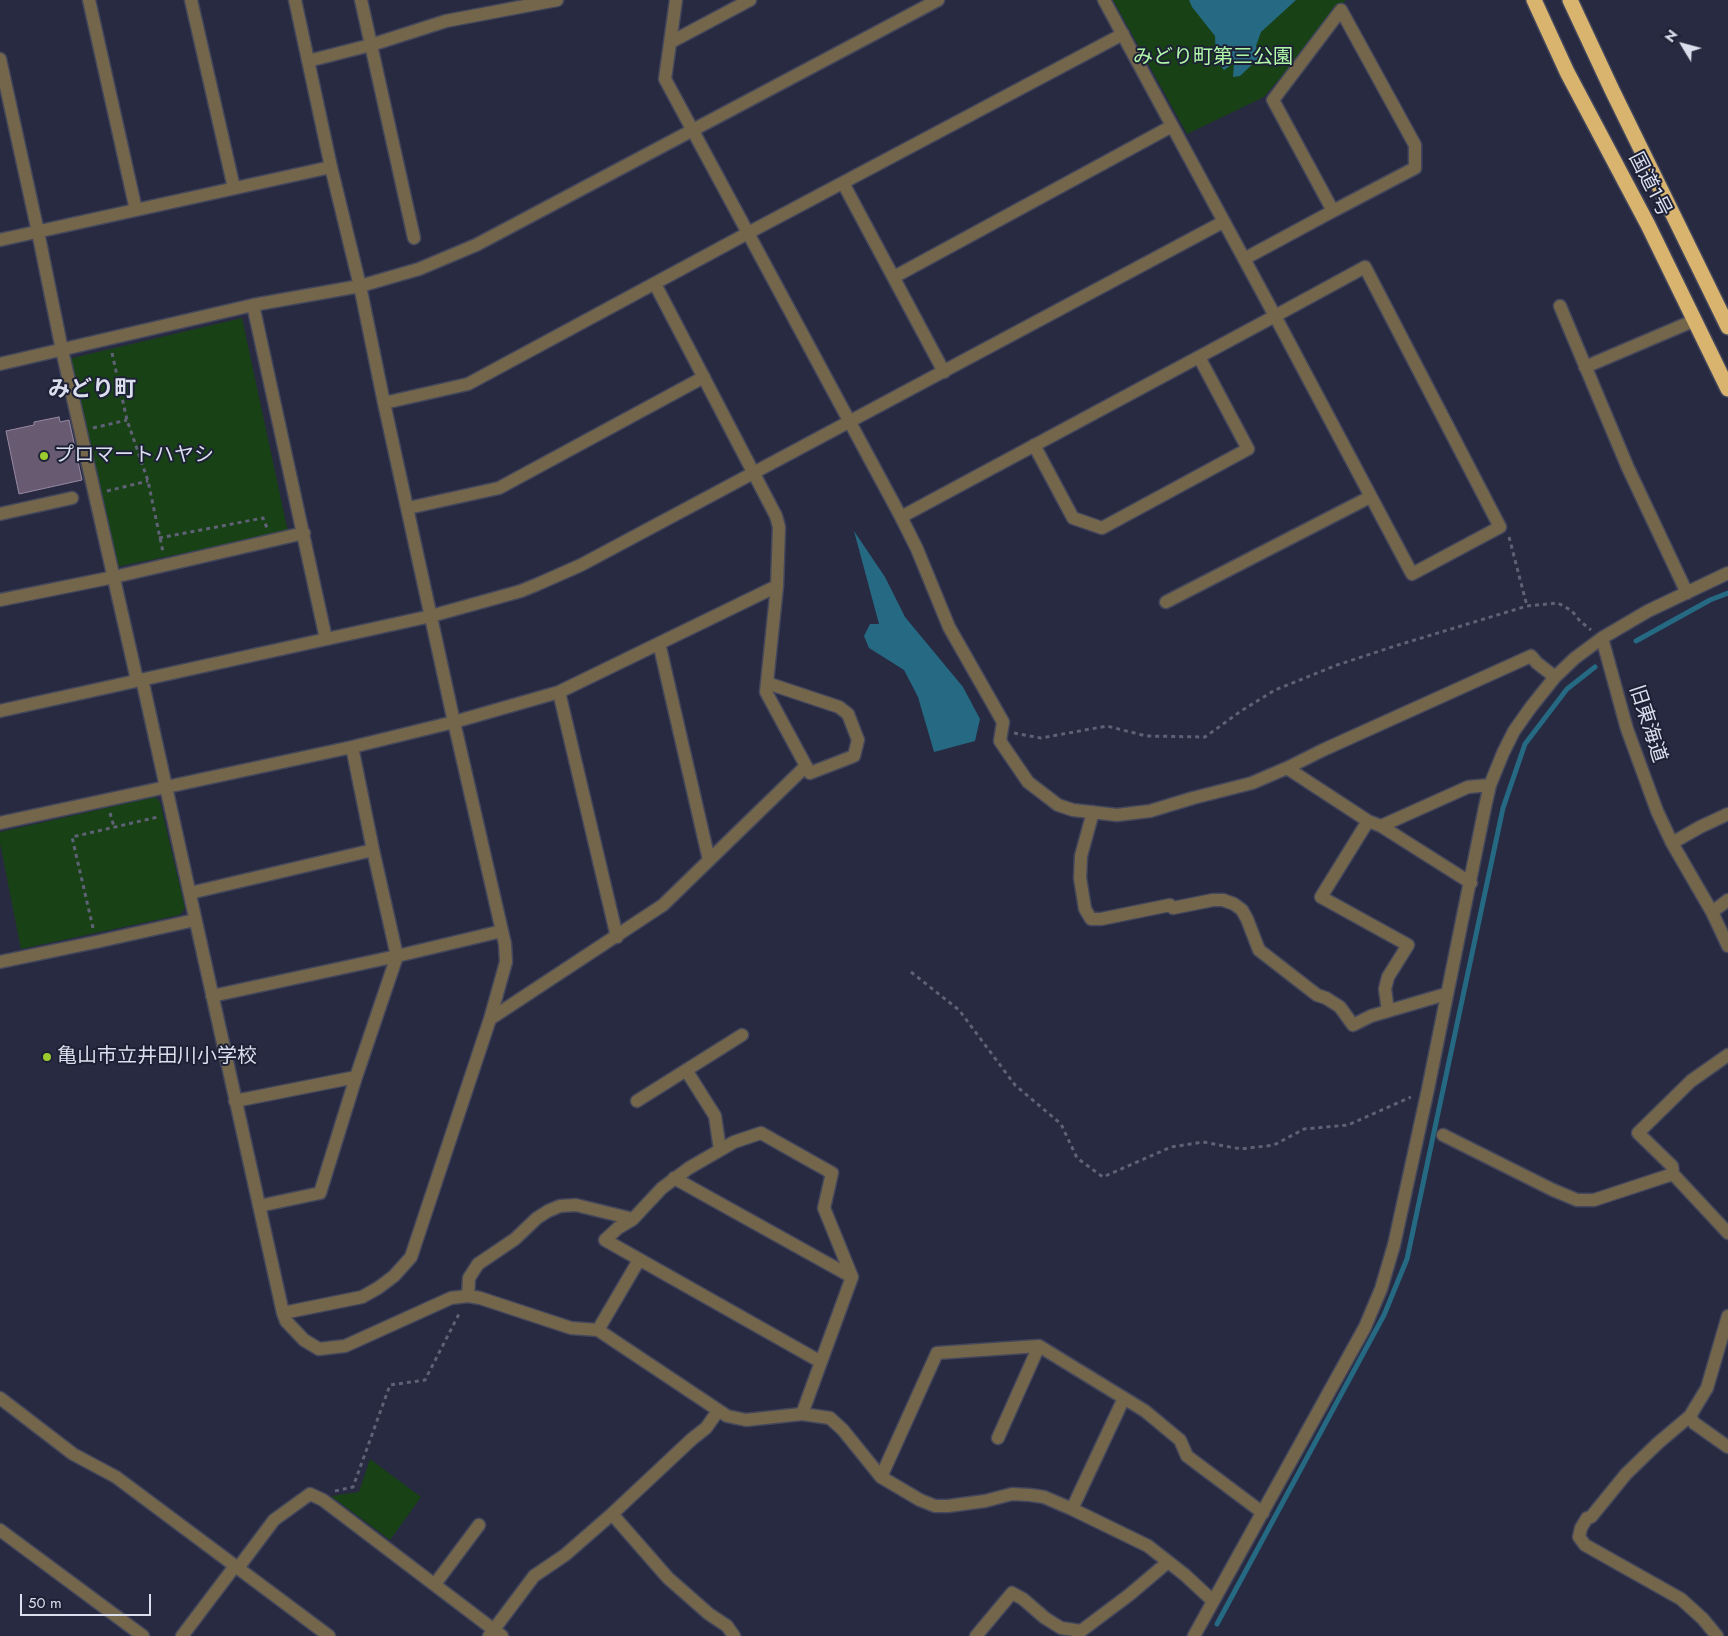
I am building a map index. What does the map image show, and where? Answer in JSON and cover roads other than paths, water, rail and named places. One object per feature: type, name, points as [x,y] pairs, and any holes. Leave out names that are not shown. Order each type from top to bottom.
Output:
[{"type":"highway","name":"国道1号","points":[[1534,0],[1568,72],[1648,225],[1728,389]]},
{"type":"highway","name":"国道1号","points":[[1570,0],[1728,327]]},
{"type":"street","points":[[89,0],[136,210]]},
{"type":"street","points":[[191,0],[234,188]]},
{"type":"street","points":[[282,1313],[362,1297],[394,1276],[411,1257],[490,1018],[506,962],[502,930],[454,722],[360,286],[331,167],[295,0]]},
{"type":"street","points":[[361,0],[414,238]]},
{"type":"street","points":[[308,61],[371,45],[446,21],[557,0]]},
{"type":"street","points":[[676,0],[665,79],[901,517],[917,549],[949,627],[1003,722],[1000,741],[1028,782],[1058,806],[1117,815],[1150,811],[1252,783],[1531,656],[1536,663],[1556,677]]},
{"type":"street","points":[[671,42],[750,0]]},
{"type":"street","points":[[0,364],[254,306],[360,286],[418,269],[476,245],[938,0]]},
{"type":"street","points":[[901,517],[1275,316],[1364,267],[1500,527],[1412,574],[1275,316],[1104,0]]},
{"type":"street","points":[[1244,259],[1415,168],[1415,145],[1341,5],[1273,100],[1333,211]]},
{"type":"street","points":[[384,403],[468,384],[1123,34]]},
{"type":"street","points":[[0,59],[110,568],[114,577],[166,786],[282,1313],[286,1321],[304,1340],[319,1349],[334,1348],[345,1346],[451,1298],[468,1296],[480,1298],[571,1328],[598,1330],[727,1416],[746,1420],[802,1414],[830,1418],[843,1430],[881,1477],[920,1500],[935,1506],[972,1503],[1012,1494],[1044,1498],[1072,1509],[1148,1546],[1185,1575],[1213,1601]]},
{"type":"street","points":[[894,277],[1172,126]]},
{"type":"street","points":[[0,240],[331,167]]},
{"type":"street","points":[[843,183],[944,372]]},
{"type":"street","points":[[0,711],[431,616],[521,591],[581,565],[1224,222]]},
{"type":"street","points":[[655,284],[776,516],[779,527],[777,586],[766,692],[810,773],[854,756],[858,740],[848,714],[839,707],[768,683]]},
{"type":"street","points":[[254,306],[326,639]]},
{"type":"street","points":[[1560,306],[1628,468],[1687,593]]},
{"type":"street","points":[[1585,367],[1694,321]]},
{"type":"street","points":[[1034,445],[1073,518],[1102,528],[1248,449],[1198,357]]},
{"type":"street","points":[[408,508],[499,488],[704,377]]},
{"type":"street","points":[[1166,602],[1370,497]]},
{"type":"street","points":[[0,514],[72,498]]},
{"type":"street","points":[[0,600],[114,577],[304,533]]},
{"type":"street","points":[[1194,1636],[1361,1335],[1374,1308],[1394,1245],[1490,785],[1514,731],[1556,677],[1575,658],[1602,638],[1648,611],[1728,573]]},
{"type":"street","points":[[0,823],[352,746],[454,722],[559,692],[777,586]]},
{"type":"street","name":"旧東海道","points":[[1602,638],[1627,729],[1657,811],[1672,844],[1712,912],[1728,946]]},
{"type":"street","points":[[659,643],[710,860]]},
{"type":"street","points":[[559,692],[617,937]]},
{"type":"street","points":[[259,1206],[320,1193],[356,1077],[398,956],[373,850],[352,746]]},
{"type":"street","points":[[490,1018],[617,937],[663,905],[806,766]]},
{"type":"street","points":[[1287,768],[1368,821],[1381,826],[1471,883]]},
{"type":"street","points":[[1381,826],[1468,787],[1490,785]]},
{"type":"street","points":[[1093,812],[1081,856],[1080,878],[1085,909],[1091,919],[1101,919],[1170,905],[1173,908],[1213,900],[1223,900],[1234,904],[1242,910],[1251,927],[1259,950],[1318,995],[1340,1007],[1353,1025],[1371,1016],[1446,994]]},
{"type":"street","points":[[1672,844],[1700,827],[1728,814]]},
{"type":"street","points":[[1368,821],[1321,897],[1408,945],[1388,977],[1385,989],[1388,1011]]},
{"type":"street","points":[[190,893],[373,850]]},
{"type":"street","points":[[1712,912],[1728,900]]},
{"type":"street","points":[[0,962],[195,920]]},
{"type":"street","points":[[212,996],[398,956],[502,930]]},
{"type":"street","points":[[637,1101],[742,1036]]},
{"type":"street","points":[[1728,1055],[1691,1080],[1638,1133],[1672,1166],[1673,1174],[1728,1233]]},
{"type":"street","points":[[686,1070],[715,1116],[720,1150]]},
{"type":"street","points":[[235,1101],[356,1077]]},
{"type":"street","points":[[802,1414],[821,1362],[852,1277],[824,1208],[832,1173],[761,1134],[734,1142],[674,1178],[633,1219],[618,1228],[605,1240],[821,1362]]},
{"type":"street","points":[[1443,1135],[1577,1200],[1594,1200],[1673,1174]]},
{"type":"street","points":[[674,1178],[852,1277]]},
{"type":"street","points":[[468,1296],[469,1278],[478,1264],[515,1240],[548,1211],[560,1206],[576,1205],[633,1219]]},
{"type":"street","points":[[598,1330],[639,1260]]},
{"type":"street","points":[[1717,1636],[1703,1619],[1681,1599],[1585,1545],[1579,1537],[1581,1528],[1587,1518],[1591,1517],[1626,1474],[1690,1416],[1707,1388],[1728,1316]]},
{"type":"street","points":[[881,1477],[937,1353],[1039,1346],[1145,1411],[1180,1440],[1187,1456],[1263,1512]]},
{"type":"street","points":[[998,1438],[1039,1346]]},
{"type":"street","points":[[0,1398],[73,1454],[116,1477],[329,1636]]},
{"type":"street","points":[[1072,1509],[1124,1398]]},
{"type":"street","points":[[182,1636],[274,1520],[310,1494],[323,1500],[435,1584],[495,1634],[534,1576],[566,1556],[706,1428],[718,1411]]},
{"type":"street","points":[[1690,1416],[1694,1424],[1728,1447]]},
{"type":"street","points":[[612,1514],[668,1578],[709,1614],[727,1626],[734,1636]]},
{"type":"street","points":[[435,1584],[479,1525]]},
{"type":"street","points":[[0,1530],[143,1636]]},
{"type":"street","points":[[976,1636],[1012,1593],[1023,1599],[1045,1618],[1061,1628],[1080,1631],[1129,1595],[1168,1562]]},
{"type":"water","points":[[1189,0],[1296,0],[1261,32],[1256,46],[1259,58],[1240,76],[1233,77],[1234,63],[1224,70],[1216,60],[1215,36],[1192,7]]},
{"type":"water","points":[[854,531],[885,577],[905,617],[963,687],[980,719],[975,741],[934,752],[918,697],[904,670],[869,648],[864,636],[870,624],[879,624]]},
{"type":"waterway","points":[[1636,641],[1710,600],[1728,593]]},
{"type":"waterway","points":[[1217,1624],[1384,1315],[1407,1259],[1503,808],[1525,744],[1567,689],[1595,667]]},
{"type":"place","name":"プロマートハヤシ","points":[[44,456]]},
{"type":"place","name":"亀山市立井田川小学校","points":[[47,1057]]},
{"type":"district","name":"みどり町","points":[[92,391]]},
{"type":"park label","name":"みどり町第三公園","points":[[1213,58]]}]
